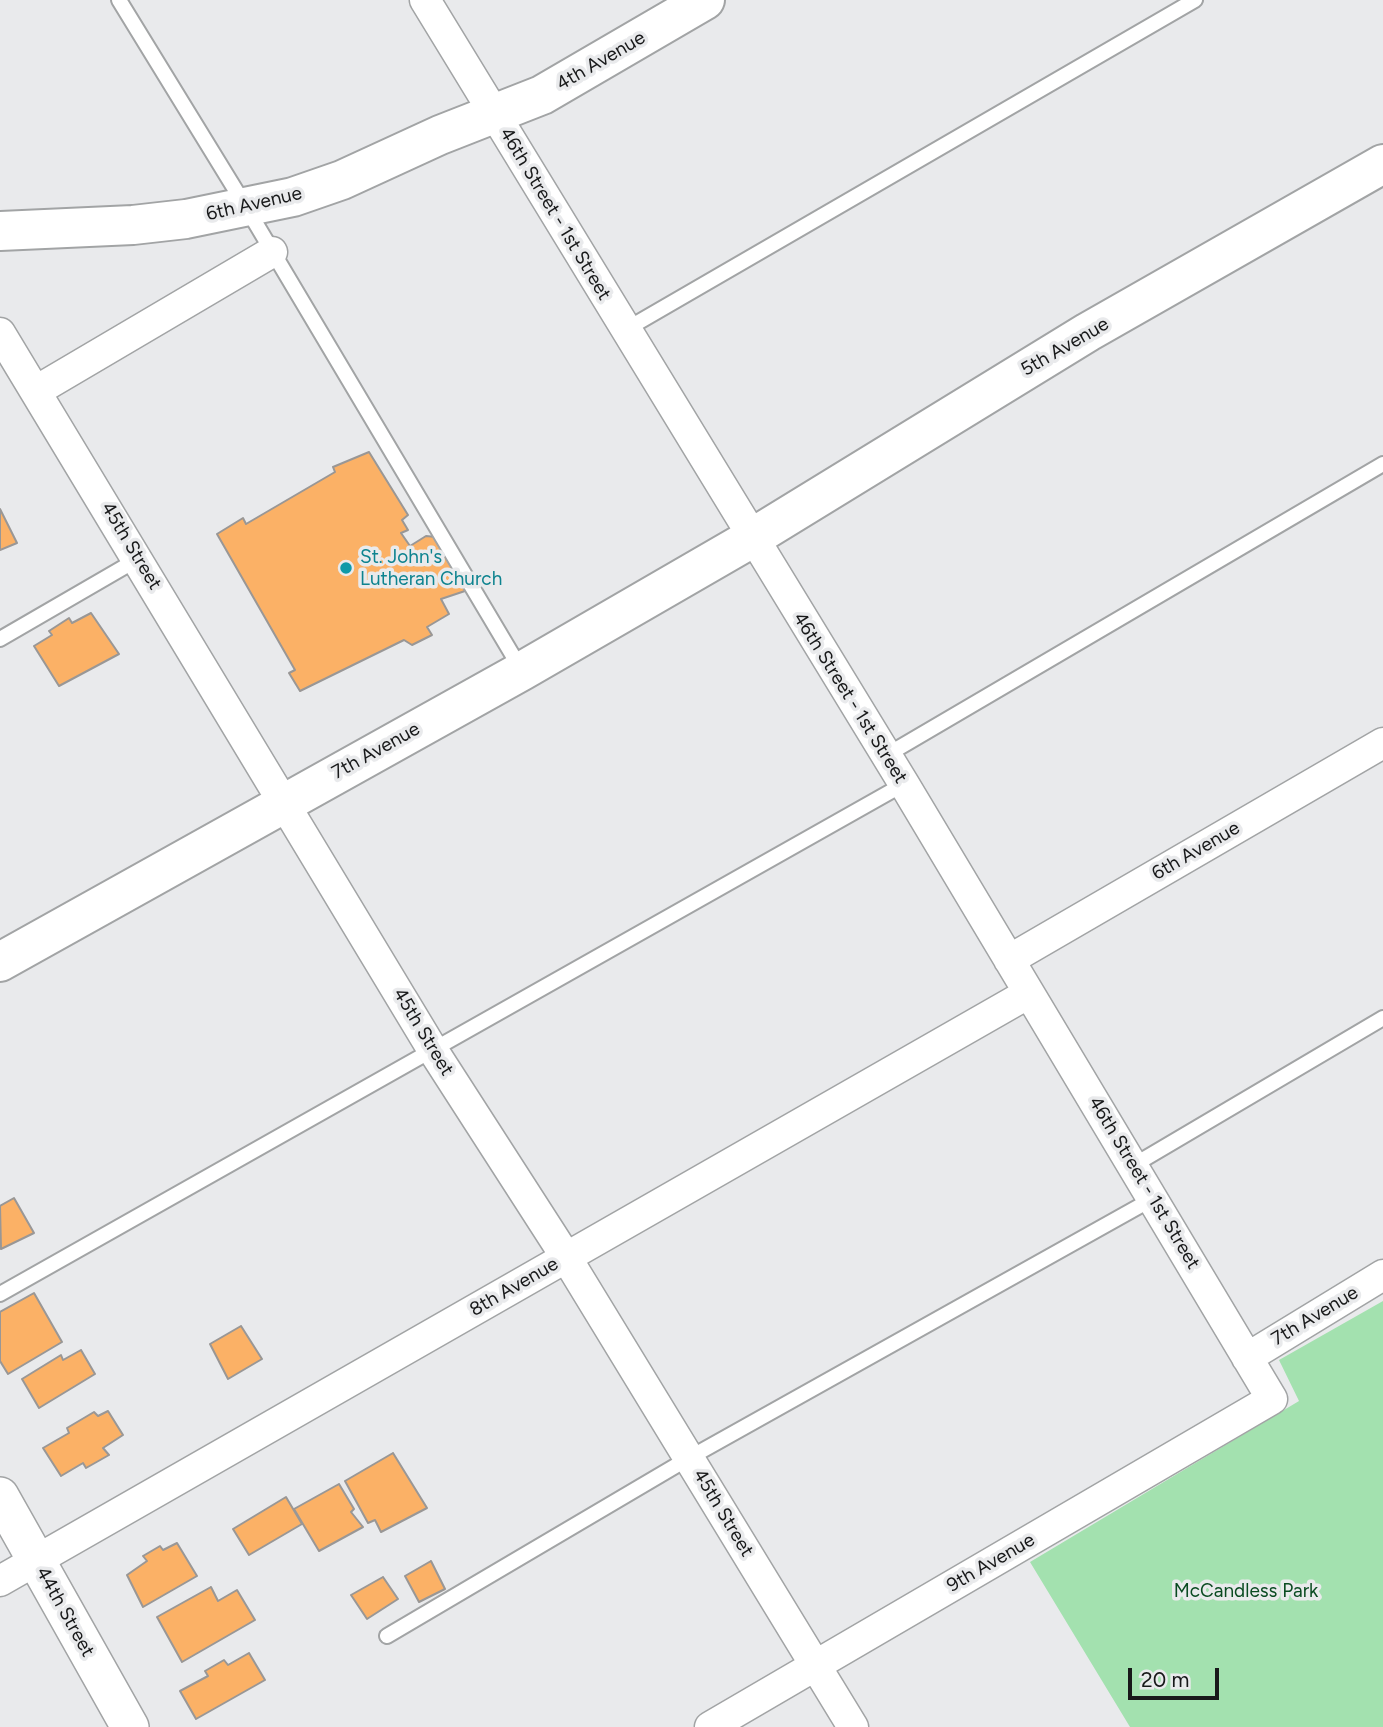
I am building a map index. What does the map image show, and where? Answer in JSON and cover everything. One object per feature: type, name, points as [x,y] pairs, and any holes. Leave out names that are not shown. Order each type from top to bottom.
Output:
[{"type":"main road","name":"4th Avenue","points":[[494,114],[542,95],[705,0]]},
{"type":"main road","name":"6th Avenue","points":[[0,231],[133,225],[292,197],[342,180],[494,114]]},
{"type":"main road","name":"5th Avenue","points":[[752,538],[1088,332],[1383,164]]},
{"type":"main road","name":"7th Avenue","points":[[0,962],[522,671],[752,538]]},
{"type":"street","name":"46th Street - 1st Street","points":[[425,0],[904,784],[1272,1399]]},
{"type":"street","points":[[36,391],[272,252]]},
{"type":"street","name":"45th Street","points":[[0,333],[434,1052],[566,1257],[853,1727]]},
{"type":"street","name":"6th Avenue","points":[[1009,960],[1383,743]]},
{"type":"street","name":"8th Avenue","points":[[0,1581],[1029,993]]},
{"type":"street","name":"7th Avenue","points":[[1247,1358],[1383,1275]]},
{"type":"street","name":"9th Avenue","points":[[710,1727],[1272,1399]]},
{"type":"street","name":"44th Street","points":[[0,1496],[130,1727]]},
{"type":"lane","points":[[119,0],[246,207],[522,671]]},
{"type":"lane","points":[[625,330],[1195,0]]},
{"type":"lane","points":[[885,756],[1383,464]]},
{"type":"lane","points":[[0,639],[138,559]]},
{"type":"lane","points":[[0,1294],[434,1052],[904,784]]},
{"type":"lane","points":[[1134,1165],[1383,1018]]},
{"type":"lane","points":[[387,1636],[689,1458],[1154,1198]]},
{"type":"green space","name":"McCandless Park","points":[[1383,1301],[1383,1727],[1130,1727],[1030,1562],[1299,1401],[1279,1360]]},
{"type":"building","name":"St. John's Lutheran Church","points":[[369,452],[408,515],[402,520],[408,530],[401,533],[410,546],[426,536],[436,537],[468,590],[441,599],[449,614],[427,627],[432,635],[412,645],[404,640],[300,691],[289,673],[295,670],[217,534],[243,518],[246,524],[335,472],[333,467]]},
{"type":"building","points":[[0,509],[17,543],[0,550]]},
{"type":"building","points":[[91,613],[119,654],[59,686],[34,646],[52,635],[49,631],[69,618],[72,623]]},
{"type":"building","points":[[14,1198],[34,1233],[1,1249],[0,1206]]},
{"type":"building","points":[[34,1293],[62,1342],[8,1374],[0,1361],[0,1312]]},
{"type":"building","points":[[241,1326],[262,1359],[228,1379],[210,1344]]},
{"type":"building","points":[[81,1350],[95,1374],[39,1408],[22,1379],[61,1355],[63,1360]]},
{"type":"building","points":[[108,1411],[123,1435],[103,1448],[109,1455],[86,1468],[83,1463],[61,1476],[43,1448],[69,1433],[67,1428],[94,1412],[98,1416]]},
{"type":"building","points":[[393,1453],[427,1508],[381,1532],[375,1520],[368,1523],[345,1481]]},
{"type":"building","points":[[339,1484],[354,1509],[351,1512],[363,1527],[319,1551],[294,1509]]},
{"type":"building","points":[[286,1497],[302,1524],[249,1555],[233,1529]]},
{"type":"building","points":[[177,1543],[197,1576],[143,1607],[127,1575],[147,1561],[143,1556],[160,1546],[163,1550]]},
{"type":"building","points":[[431,1561],[445,1589],[419,1602],[405,1576]]},
{"type":"building","points":[[383,1577],[398,1599],[367,1619],[351,1595]]},
{"type":"building","points":[[211,1587],[218,1601],[237,1590],[255,1620],[182,1662],[157,1617]]},
{"type":"building","points":[[249,1653],[265,1680],[196,1719],[180,1691],[208,1676],[205,1671],[224,1660],[228,1665]]},
{"type":"place","name":"St. John's Lutheran Church","points":[[346,568]]}]
